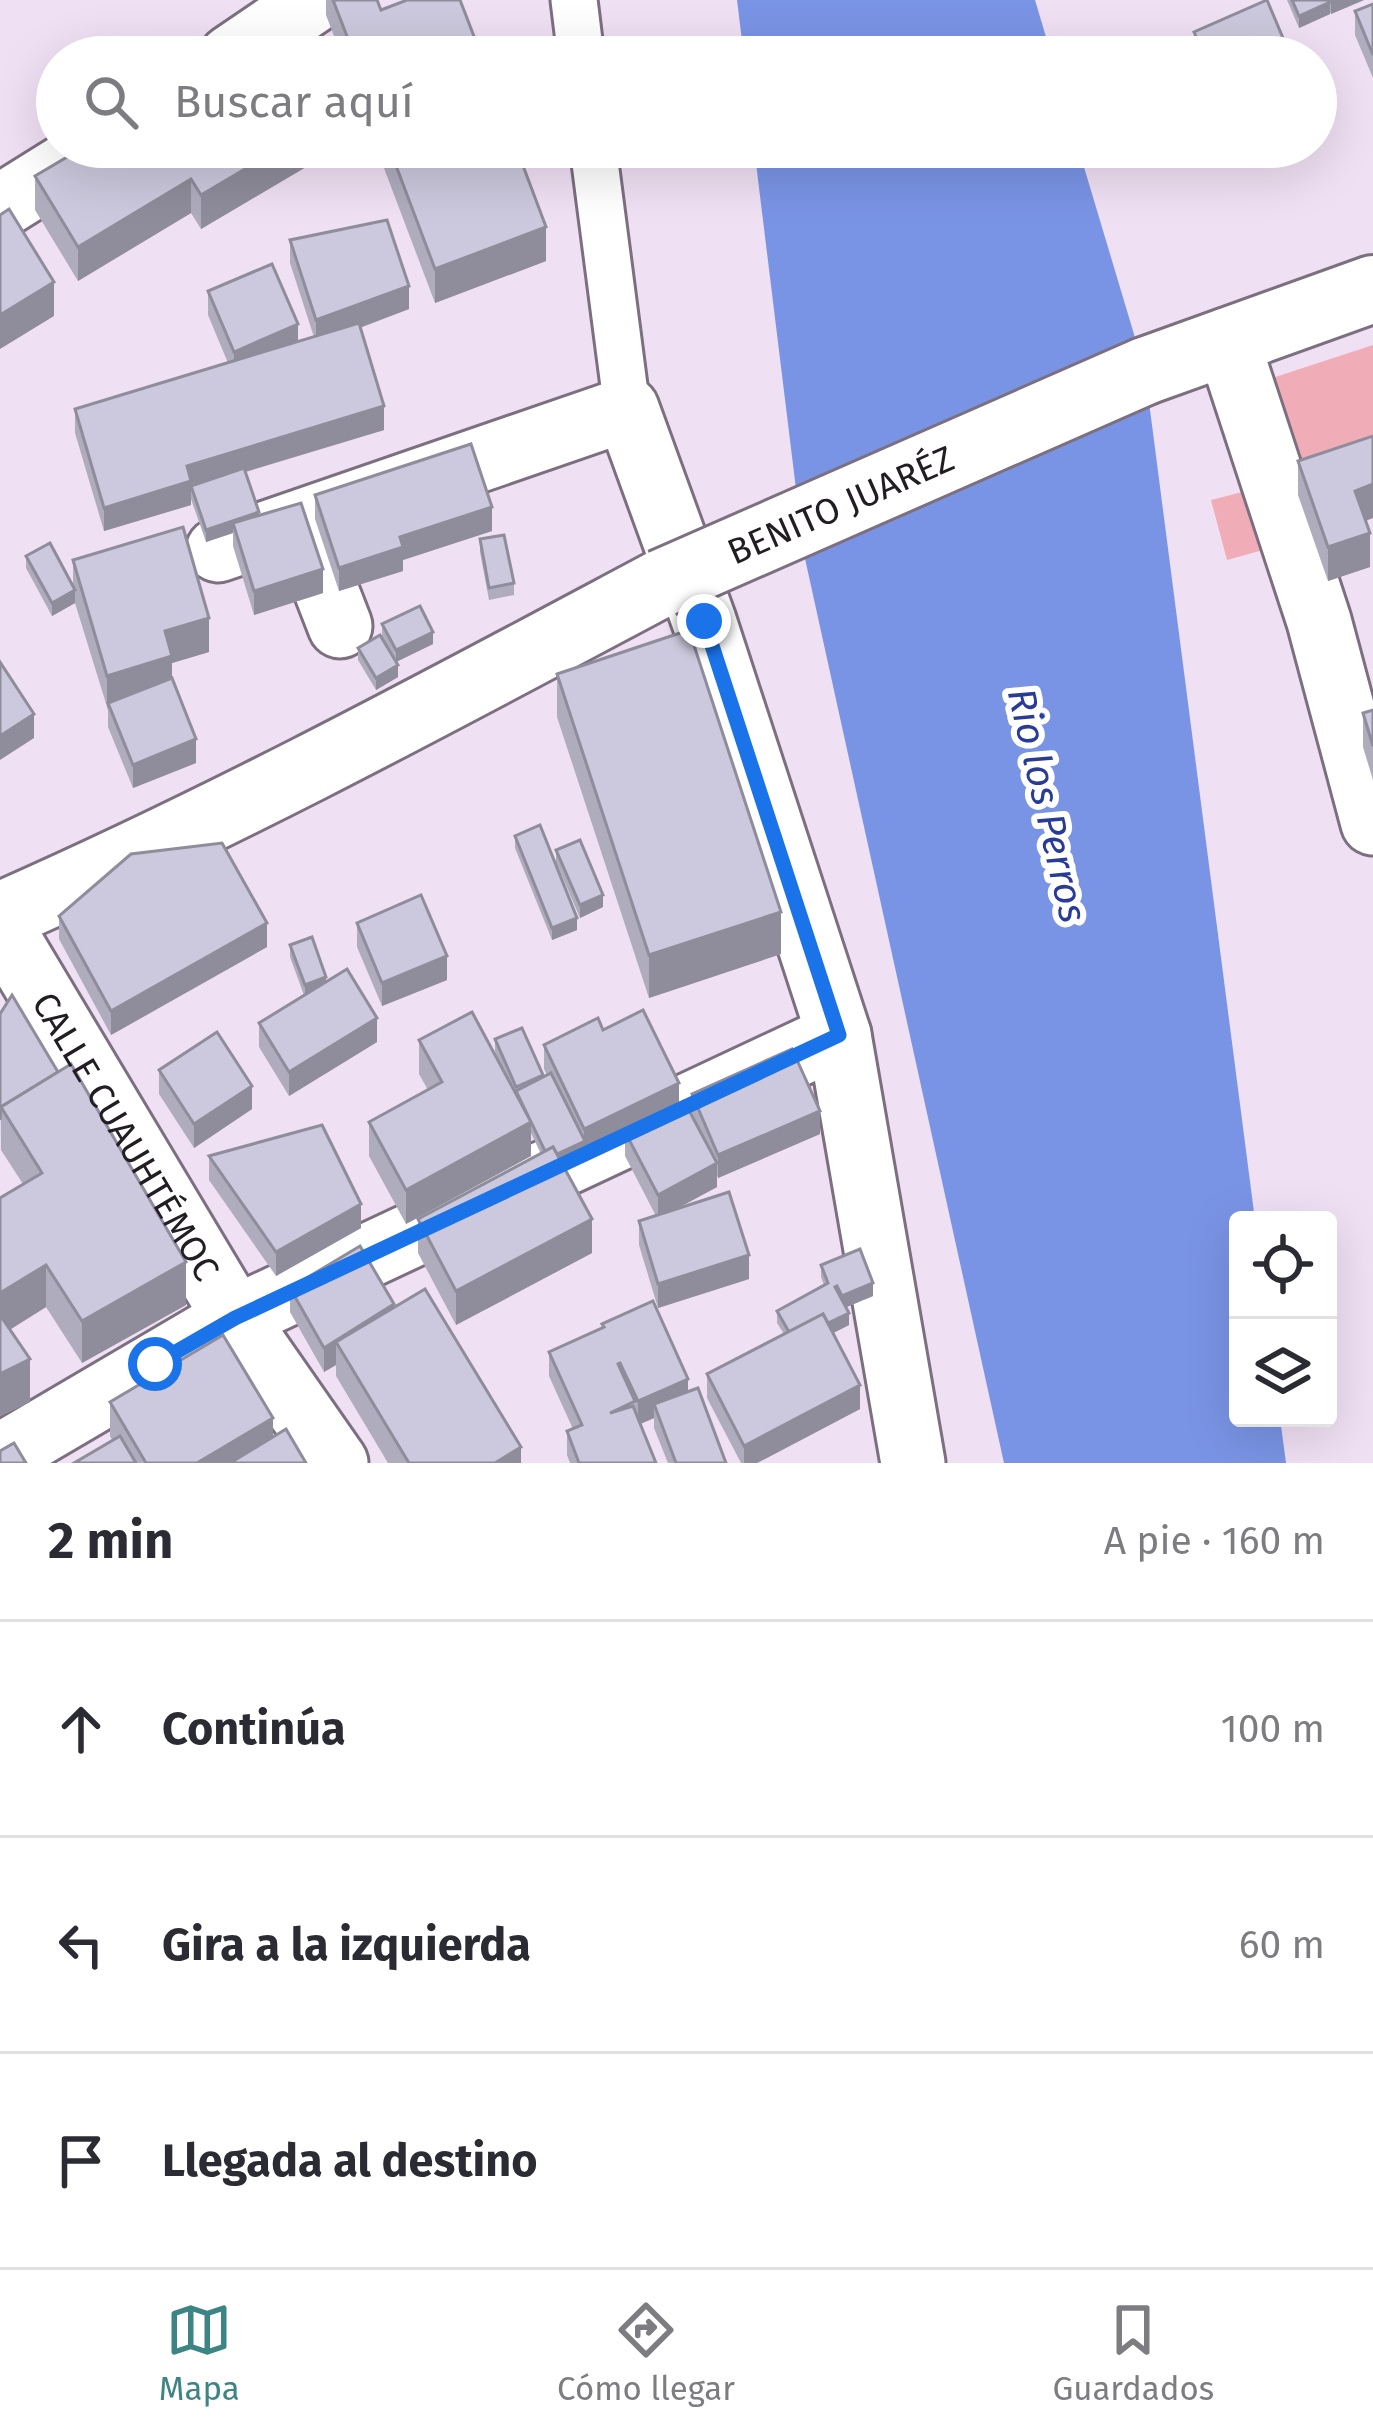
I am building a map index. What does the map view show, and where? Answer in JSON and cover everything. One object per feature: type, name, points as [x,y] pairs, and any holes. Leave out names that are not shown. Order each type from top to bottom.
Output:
[{"type":"street","points":[[263,36],[315,0]]},
{"type":"street","points":[[574,0],[578,36]]},
{"type":"street","points":[[0,207],[62,168]]},
{"type":"street","points":[[596,168],[627,409],[704,621],[839,1035],[913,1463]]},
{"type":"street","name":"BENITO JUARÉZ","points":[[0,920],[382,731],[662,583],[1145,371],[1373,290]]},
{"type":"street","points":[[1227,340],[1319,621],[1362,730],[1373,824]]},
{"type":"street","points":[[218,550],[627,409]]},
{"type":"street","points":[[300,523],[340,626]]},
{"type":"street","name":"CALLE CUAUHTÉMOC","points":[[0,920],[235,1318],[335,1463]]},
{"type":"street","points":[[0,1456],[235,1318],[839,1035]]},
{"type":"shaded area","points":[[1373,345],[1373,466],[1300,490],[1266,380]]},
{"type":"shaded area","points":[[1262,487],[1277,546],[1227,560],[1211,500]]},
{"type":"water","points":[[737,0],[1035,0],[1046,36],[741,36]]},
{"type":"water","name":"Rio los Perros","points":[[757,168],[1084,168],[1145,371],[1254,1211],[1229,1211],[1229,1427],[1281,1427],[1286,1463],[1004,1463],[804,554]]},
{"type":"building","points":[[333,0],[377,0],[381,10],[407,0],[460,0],[474,36],[347,36]]},
{"type":"building","points":[[1267,0],[1282,36],[1196,36],[1194,32]]},
{"type":"building","points":[[1292,0],[1329,0],[1330,2],[1299,16]]},
{"type":"building","points":[[1373,4],[1373,55],[1355,11]]},
{"type":"building","points":[[49,168],[247,168],[201,195],[191,179],[78,247],[35,176]]},
{"type":"building","points":[[397,168],[524,168],[546,227],[435,269]]},
{"type":"building","points":[[9,209],[54,282],[0,315],[0,215]]},
{"type":"building","points":[[387,220],[409,286],[316,320],[290,240]]},
{"type":"building","points":[[272,264],[298,324],[234,352],[208,291]]},
{"type":"building","points":[[359,323],[384,406],[187,466],[191,481],[104,508],[75,409]]},
{"type":"building","points":[[1373,436],[1373,484],[1355,491],[1370,533],[1328,547],[1298,461]]},
{"type":"building","points":[[471,444],[492,507],[400,537],[403,547],[339,568],[315,495]]},
{"type":"building","points":[[244,468],[259,512],[206,530],[191,486]]},
{"type":"building","points":[[301,503],[323,569],[254,591],[233,523]]},
{"type":"building","points":[[183,527],[209,618],[165,631],[172,656],[107,676],[73,560]]},
{"type":"building","points":[[504,535],[514,583],[489,588],[480,539]]},
{"type":"building","points":[[50,543],[75,590],[52,603],[26,556]]},
{"type":"building","points":[[420,606],[433,632],[396,650],[382,624]]},
{"type":"building","points":[[689,630],[781,912],[649,955],[557,674]]},
{"type":"building","points":[[380,635],[398,665],[376,678],[358,648]]},
{"type":"building","points":[[0,662],[34,714],[0,736]]},
{"type":"building","points":[[172,678],[196,739],[133,765],[108,703]]},
{"type":"building","points":[[1373,710],[1373,746],[1363,713]]},
{"type":"building","points":[[540,825],[577,918],[552,928],[515,836]]},
{"type":"building","points":[[580,840],[603,895],[580,905],[556,850]]},
{"type":"building","points":[[222,843],[267,923],[111,1011],[59,916],[131,854]]},
{"type":"building","points":[[421,895],[447,956],[382,983],[357,923]]},
{"type":"building","points":[[312,937],[326,977],[305,985],[290,945]]},
{"type":"building","points":[[347,969],[377,1018],[289,1072],[259,1023]]},
{"type":"building","points":[[12,995],[58,1072],[1,1107],[0,1120],[0,1014]]},
{"type":"building","points":[[643,1010],[679,1083],[584,1129],[544,1045],[598,1018],[603,1030]]},
{"type":"building","points":[[472,1012],[531,1122],[406,1190],[369,1122],[442,1082],[419,1040]]},
{"type":"building","points":[[522,1028],[543,1075],[516,1087],[495,1039]]},
{"type":"building","points":[[217,1032],[252,1086],[194,1124],[159,1070]]},
{"type":"building","points":[[792,1049],[820,1111],[718,1155],[692,1094]]},
{"type":"building","points":[[71,1064],[186,1262],[82,1321],[46,1265],[0,1293],[0,1198],[42,1173],[1,1107]]},
{"type":"building","points":[[551,1073],[585,1141],[557,1154],[553,1147],[545,1151],[516,1091]]},
{"type":"building","points":[[684,1101],[717,1163],[658,1195],[625,1132]]},
{"type":"building","points":[[322,1125],[361,1204],[276,1252],[209,1156]]},
{"type":"building","points":[[553,1147],[592,1219],[456,1291],[418,1219]]},
{"type":"building","points":[[729,1192],[749,1255],[658,1284],[639,1221]]},
{"type":"building","points":[[360,1246],[394,1304],[324,1348],[290,1288]]},
{"type":"building","points":[[860,1249],[873,1283],[842,1296],[835,1287],[849,1313],[828,1323],[823,1314],[789,1332],[777,1311],[828,1283],[821,1265]]},
{"type":"building","points":[[425,1289],[521,1447],[495,1463],[409,1463],[336,1342]]},
{"type":"building","points":[[653,1301],[688,1379],[638,1401],[620,1363],[635,1401],[610,1413],[633,1406],[656,1463],[579,1463],[567,1431],[582,1425],[549,1352]]},
{"type":"building","points":[[823,1314],[860,1385],[744,1446],[707,1374]]},
{"type":"building","points":[[0,1315],[30,1359],[0,1374]]},
{"type":"building","points":[[223,1335],[273,1418],[197,1463],[146,1463],[110,1402]]},
{"type":"building","points":[[698,1388],[726,1463],[676,1463],[654,1404]]},
{"type":"building","points":[[286,1429],[306,1463],[230,1463]]},
{"type":"building","points":[[120,1436],[136,1463],[74,1463]]},
{"type":"building","points":[[14,1443],[26,1463],[0,1463],[0,1451]]},
{"type":"route","points":[[155,1364],[235,1318],[839,1035],[704,621]]}]
